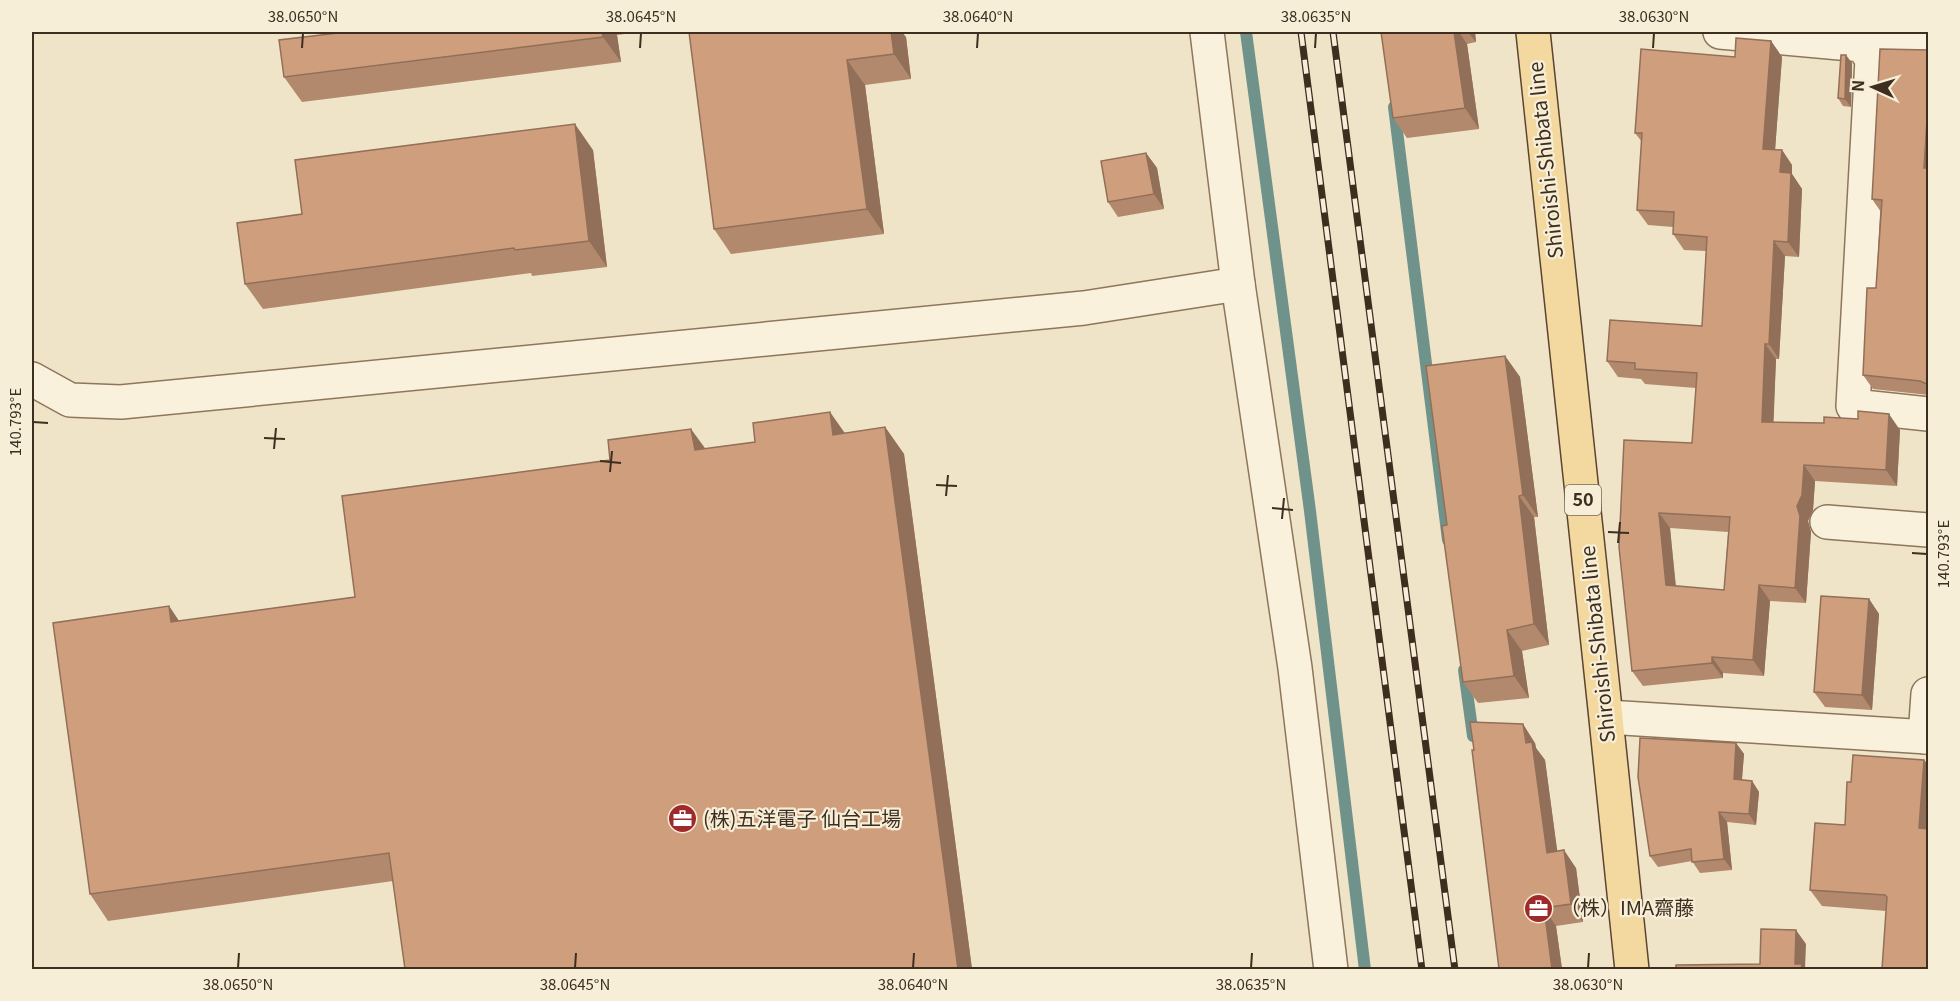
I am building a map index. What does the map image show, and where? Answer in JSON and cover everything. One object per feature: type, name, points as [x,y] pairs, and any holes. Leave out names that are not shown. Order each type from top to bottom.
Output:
[{"type":"main road","name":"Shiroishi-Shibata line","points":[[1533,32],[1632,969]]},
{"type":"street","points":[[1207,32],[1238,284],[1295,668],[1331,969]]},
{"type":"street","points":[[1720,32],[1862,45],[1929,47]]},
{"type":"street","points":[[1862,45],[1872,59],[1853,406],[1929,414]]},
{"type":"street","points":[[32,379],[70,400],[121,402],[1084,308],[1238,284]]},
{"type":"street","points":[[1827,522],[1929,530]]},
{"type":"street","points":[[1607,717],[1927,737],[1929,694]]},
{"type":"building","points":[[346,32],[602,32],[603,37],[284,77],[279,40]]},
{"type":"building","points":[[689,32],[891,32],[894,54],[847,60],[867,209],[714,229]]},
{"type":"building","points":[[1381,32],[1454,32],[1465,108],[1393,118]]},
{"type":"building","points":[[1736,38],[1771,41],[1763,149],[1782,150],[1780,172],[1791,173],[1788,242],[1774,241],[1769,344],[1765,344],[1762,422],[1824,423],[1824,417],[1858,419],[1858,411],[1889,414],[1886,470],[1804,465],[1802,495],[1797,506],[1800,516],[1795,588],[1759,585],[1753,660],[1712,657],[1712,663],[1632,671],[1619,547],[1624,440],[1692,443],[1697,373],[1635,369],[1635,363],[1607,361],[1610,320],[1702,326],[1707,237],[1673,234],[1674,212],[1637,210],[1642,133],[1635,133],[1641,49],[1735,57]],"holes":[[[1659,513],[1730,517],[1724,590],[1666,585]]]},
{"type":"building","points":[[1880,49],[1929,50],[1924,168],[1929,168],[1929,385],[1920,381],[1863,375],[1867,288],[1876,288],[1882,200],[1872,199]]},
{"type":"building","points":[[1841,55],[1846,55],[1845,99],[1838,98]]},
{"type":"building","points":[[575,124],[589,241],[515,250],[514,248],[245,284],[237,223],[302,214],[295,160]]},
{"type":"building","points":[[1146,153],[1154,194],[1108,202],[1101,161]]},
{"type":"building","points":[[1505,356],[1523,495],[1519,496],[1534,624],[1507,630],[1514,676],[1463,682],[1442,526],[1447,525],[1426,366]]},
{"type":"building","points":[[830,412],[833,435],[885,427],[958,969],[405,969],[389,853],[90,894],[53,623],[169,606],[171,622],[355,597],[342,496],[610,460],[608,440],[691,429],[695,450],[755,442],[753,423]]},
{"type":"building","points":[[1821,596],[1869,599],[1862,695],[1814,692]]},
{"type":"building","points":[[1470,722],[1523,724],[1526,743],[1532,742],[1547,853],[1564,850],[1571,904],[1544,908],[1552,969],[1499,969]]},
{"type":"building","points":[[1640,738],[1736,743],[1734,779],[1752,781],[1749,814],[1719,812],[1724,859],[1692,862],[1691,849],[1650,856],[1638,777]]},
{"type":"building","points":[[1853,755],[1924,760],[1919,828],[1929,829],[1929,969],[1882,969],[1887,897],[1885,895],[1810,890],[1815,823],[1845,825],[1847,782],[1851,782]]},
{"type":"building","points":[[1761,929],[1796,930],[1795,964],[1802,964],[1801,969],[1676,969],[1676,965],[1760,964]]},
{"type":"waterway","points":[[1246,32],[1310,511],[1365,970]]},
{"type":"waterway","points":[[1394,107],[1448,540]]},
{"type":"waterway","points":[[1464,670],[1473,736]]},
{"type":"railway","points":[[1301,32],[1422,970]]},
{"type":"railway","points":[[1333,32],[1455,970]]},
{"type":"place","name":"(株)五洋電子 仙台工場","points":[[682,819]]},
{"type":"place","name":"（株）IMA齋藤","points":[[1539,908]]}]
